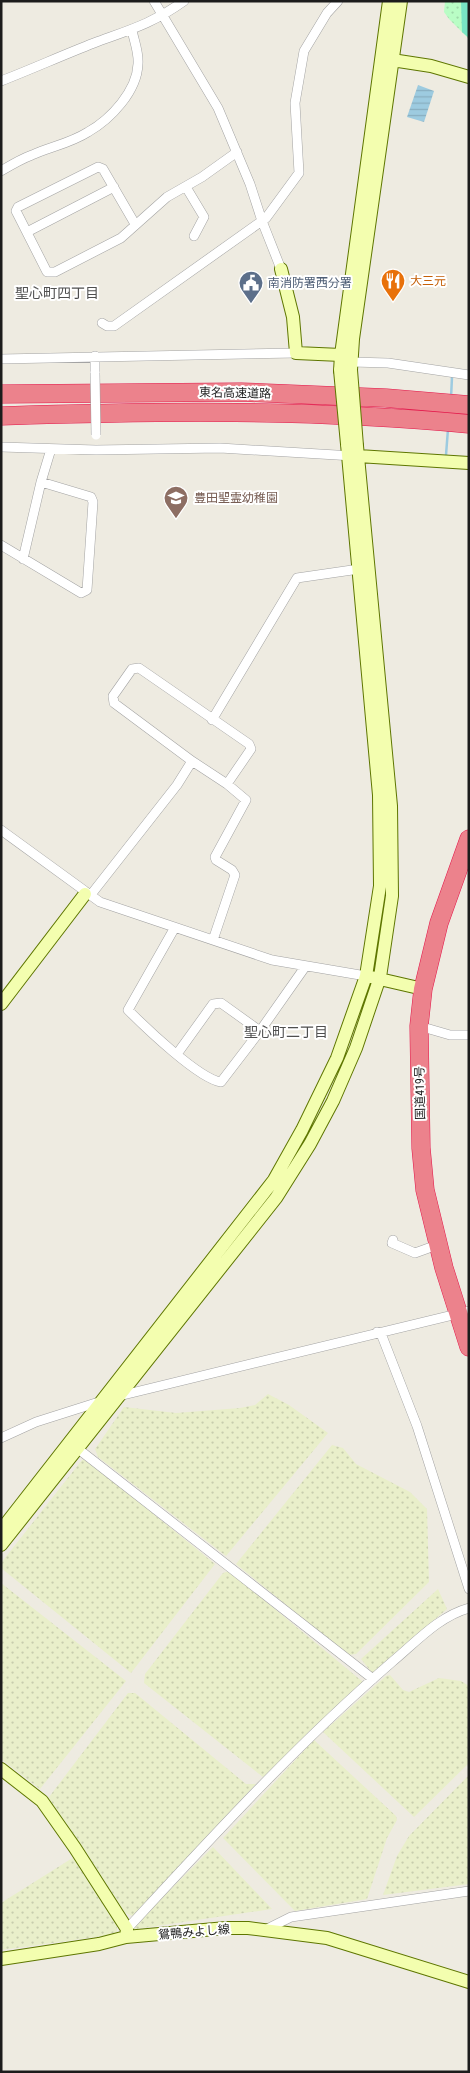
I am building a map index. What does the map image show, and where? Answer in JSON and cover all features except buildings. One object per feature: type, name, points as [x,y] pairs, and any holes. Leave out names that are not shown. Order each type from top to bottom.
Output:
[{"type":"highway","name":"東名高速道路","points":[[1,394],[241,392],[469,405]]},
{"type":"highway","name":"東名高速道路","points":[[1,416],[241,412],[384,416],[469,424]]},
{"type":"highway","name":"国道419号","points":[[469,839],[464,867],[439,922],[423,989],[419,1026],[421,1148],[425,1190],[438,1246],[464,1312],[469,1347]]},
{"type":"street","points":[[154,1],[218,108],[237,152],[281,269],[293,317],[296,353]]},
{"type":"street","points":[[1,81],[132,30],[163,16],[184,1]]},
{"type":"street","points":[[102,323],[107,326],[114,326],[167,286],[262,222],[299,173],[296,103],[304,51],[327,13],[338,1]]},
{"type":"street","points":[[346,368],[340,355],[389,1]]},
{"type":"street","points":[[1,1530],[274,1180],[302,1130],[337,1058],[366,976],[376,919],[381,857],[379,795],[359,569],[346,368],[353,339],[400,1]]},
{"type":"street","points":[[1,171],[29,156],[89,132],[122,102],[136,76],[138,66],[137,49],[132,30]]},
{"type":"street","points":[[392,60],[431,66],[469,77]]},
{"type":"street","points":[[135,224],[103,169],[98,166],[18,206],[16,211],[47,272],[55,272],[121,238],[167,196],[186,187],[237,152]]},
{"type":"street","points":[[27,232],[114,187]]},
{"type":"street","points":[[186,187],[204,217],[194,236]]},
{"type":"street","points":[[1,359],[296,353],[340,355]]},
{"type":"street","points":[[96,356],[96,450]]},
{"type":"street","points":[[346,368],[388,364],[469,375]]},
{"type":"street","points":[[1,446],[96,450],[220,448],[352,451],[469,463]]},
{"type":"street","points":[[23,559],[41,482],[51,449]]},
{"type":"street","points":[[1,1545],[276,1198],[310,1144],[333,1101],[356,1048],[380,977],[392,896],[391,806],[352,451]]},
{"type":"street","points":[[1,545],[81,593],[87,590],[94,502],[92,496],[41,482]]},
{"type":"street","points":[[212,720],[297,578],[359,569]]},
{"type":"street","points":[[213,940],[234,875],[232,870],[216,860],[215,857],[246,800],[227,784],[192,761],[114,703],[113,696],[132,669],[139,668],[251,746],[227,784]]},
{"type":"street","points":[[1,1004],[85,894],[93,892],[176,785],[192,761]]},
{"type":"street","points":[[1,830],[85,894],[100,902],[174,929],[272,960],[305,967],[380,977],[423,989]]},
{"type":"street","points":[[174,929],[128,1010],[177,1054],[214,1081],[220,1082],[260,1031],[305,967]]},
{"type":"street","points":[[177,1054],[213,1004],[221,1004],[260,1031]]},
{"type":"street","points":[[419,1026],[450,1035],[469,1035]]},
{"type":"street","points":[[393,1240],[392,1242],[415,1253],[438,1246]]},
{"type":"street","points":[[1,1438],[36,1422],[120,1395],[464,1312]]},
{"type":"street","points":[[377,1332],[382,1336],[417,1426],[469,1589]]},
{"type":"street","points":[[77,1448],[373,1679]]},
{"type":"street","points":[[1,1769],[42,1801],[76,1848],[126,1933],[263,1784],[321,1726],[432,1628],[457,1611],[469,1608]]},
{"type":"street","points":[[267,1929],[291,1917],[469,1891]]},
{"type":"street","name":"鴛鴨みよし線","points":[[1,1959],[99,1944],[126,1933],[226,1928],[267,1929],[327,1938],[469,1982]]},
{"type":"green space","points":[[445,1],[469,1],[469,39],[444,12]]},
{"type":"green space","points":[[461,1],[469,1],[469,38],[462,32]]},
{"type":"green space","points":[[268,1394],[289,1405],[328,1433],[226,1556],[98,1457],[95,1449],[124,1407],[176,1413],[240,1408],[255,1405]]},
{"type":"green space","points":[[332,1445],[343,1448],[356,1464],[410,1492],[427,1509],[429,1582],[356,1654],[348,1655],[236,1564]]},
{"type":"green space","points":[[86,1459],[215,1564],[131,1673],[1,1568],[1,1563],[82,1460]]},
{"type":"green space","points":[[229,1571],[363,1682],[263,1777],[144,1683],[145,1674],[223,1573]]},
{"type":"green space","points":[[1,1583],[126,1681],[40,1789],[1,1759]]},
{"type":"green space","points":[[438,1589],[447,1609],[372,1673],[361,1659]]},
{"type":"green space","points":[[390,1675],[403,1690],[409,1692],[439,1678],[461,1681],[469,1686],[469,1763],[414,1817],[323,1732],[386,1676]]},
{"type":"green space","points":[[128,1693],[135,1693],[246,1784],[256,1784],[133,1916],[125,1913],[46,1801]]},
{"type":"green space","points":[[314,1740],[396,1816],[397,1820],[387,1838],[367,1899],[295,1911],[223,1838]]},
{"type":"green space","points":[[469,1775],[469,1884],[383,1895],[397,1856],[409,1836]]},
{"type":"green space","points":[[213,1847],[272,1909],[130,1930]]},
{"type":"green space","points":[[74,1857],[117,1922],[117,1932],[110,1935],[1,1950],[1,1903]]},
{"type":"water","points":[[418,85],[434,91],[424,122],[407,117]]},
{"type":"waterway","points":[[451,398],[452,377]]},
{"type":"waterway","points":[[446,455],[448,429]]},
{"type":"place","name":"大三元","points":[[393,302]]},
{"type":"place","name":"南消防署西分署","points":[[251,304]]},
{"type":"place","name":"豊田聖霊幼稚園","points":[[176,519]]},
{"type":"district","name":"聖心町四丁目","points":[[57,293]]},
{"type":"district","name":"聖心町二丁目","points":[[286,1032]]}]
